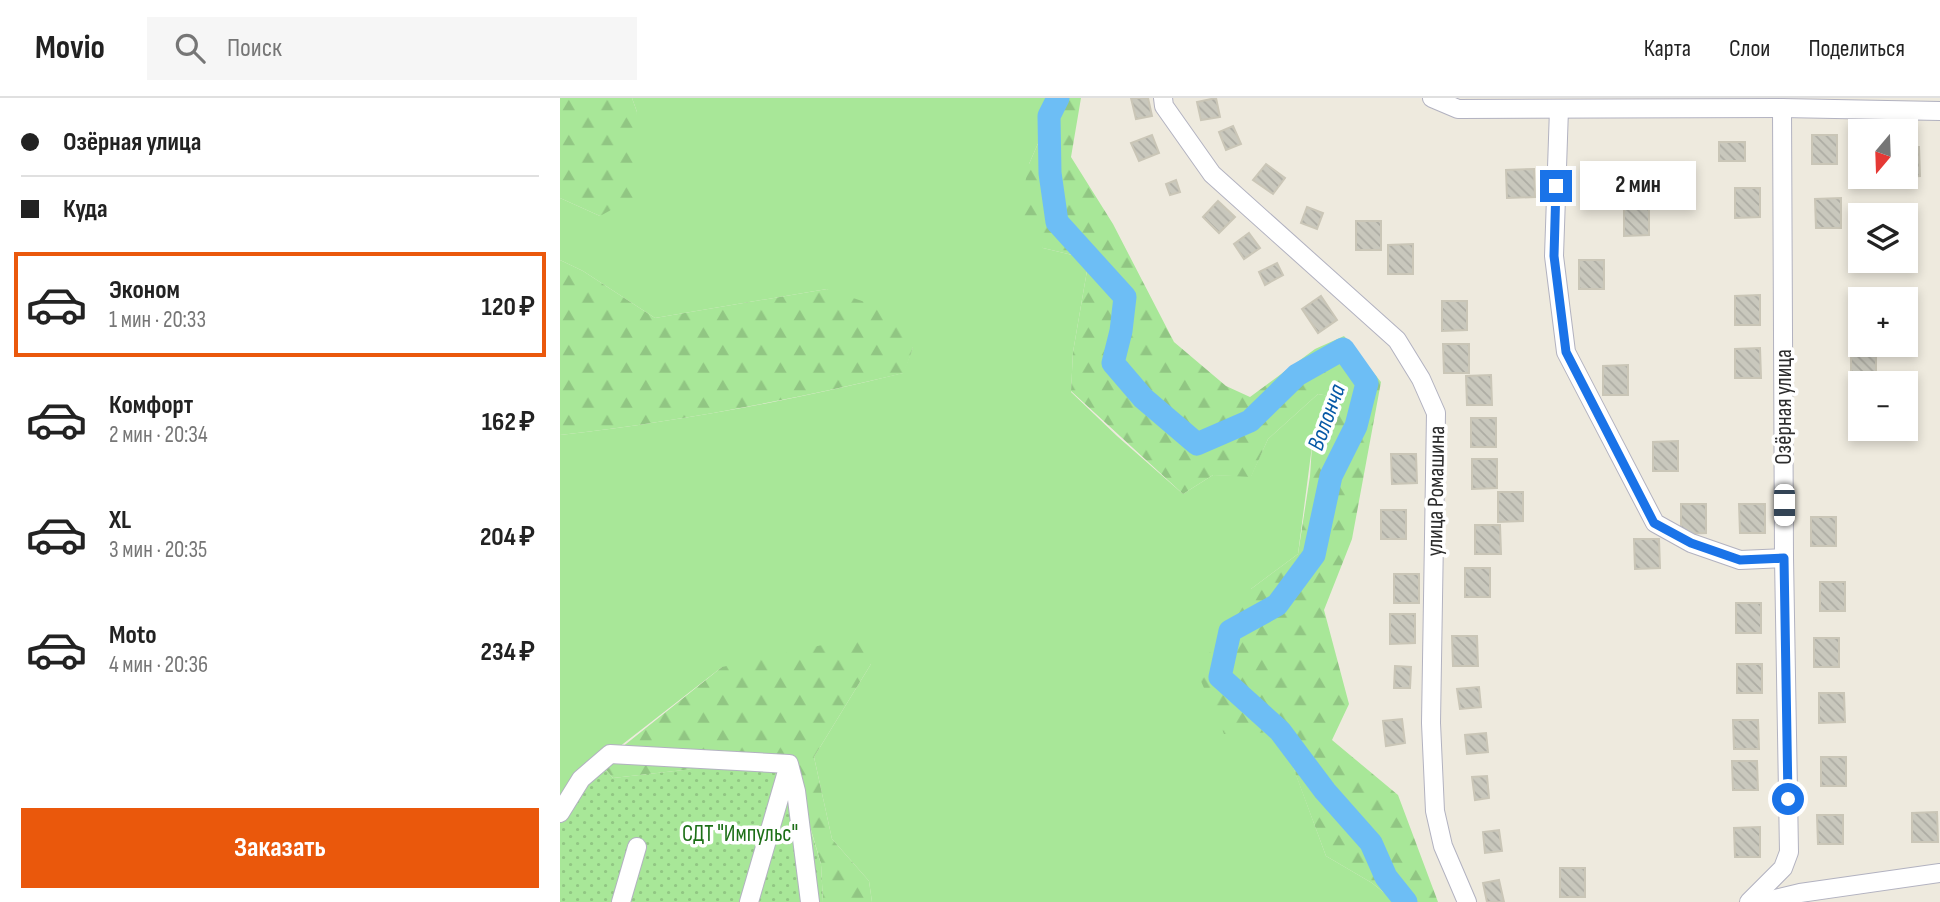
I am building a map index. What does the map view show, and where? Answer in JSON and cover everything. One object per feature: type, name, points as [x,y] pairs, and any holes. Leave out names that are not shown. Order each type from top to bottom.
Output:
[{"type":"street","name":"улица Ромашина","points":[[1163,98],[1164,106],[1212,174],[1396,340],[1421,379],[1436,413],[1431,723],[1435,811],[1443,846],[1467,902]]},
{"type":"street","points":[[1432,98],[1458,108],[1940,111]]},
{"type":"street","name":"Озёрная улица","points":[[1749,902],[1783,867],[1789,852],[1784,558],[1782,108]]},
{"type":"street","points":[[1559,109],[1554,256],[1566,352],[1654,523],[1691,543],[1740,560],[1784,558]]},
{"type":"street","points":[[560,813],[581,779],[610,754],[789,764]]},
{"type":"street","points":[[749,902],[789,764]]},
{"type":"street","points":[[789,764],[796,791],[810,902]]},
{"type":"street","points":[[621,902],[637,847]]},
{"type":"street","points":[[1763,902],[1800,893],[1940,873]]},
{"type":"green space","points":[[560,98],[632,98],[637,112],[633,198],[600,216],[560,198]]},
{"type":"green space","points":[[632,98],[1058,98],[1029,164],[1043,248],[1089,259],[1073,352],[1071,392],[1183,494],[1213,475],[1251,476],[1268,439],[1318,394],[1341,398],[1312,446],[1298,554],[1251,589],[1280,731],[1326,856],[1372,883],[1396,902],[872,902],[869,881],[832,839],[814,757],[871,664],[722,667],[610,754],[560,813],[560,435],[733,410],[903,373],[913,348],[827,289],[655,318],[583,271],[560,260],[560,198],[600,216],[637,112]]},
{"type":"green space","points":[[1058,98],[1081,98],[1071,157],[1113,224],[1174,342],[1226,386],[1250,397],[1315,349],[1344,336],[1381,382],[1352,539],[1324,610],[1349,704],[1332,740],[1398,795],[1438,902],[1396,902],[1372,883],[1326,856],[1280,732],[1224,734],[1197,672],[1251,589],[1298,554],[1312,446],[1340,398],[1318,394],[1268,439],[1251,477],[1213,475],[1183,494],[1071,391],[1073,352],[1089,259],[1043,248],[1019,212],[1029,164]]},
{"type":"green space","points":[[560,260],[583,271],[655,318],[827,289],[894,312],[913,348],[904,373],[733,409],[560,435]]},
{"type":"green space","points":[[863,636],[871,664],[814,757],[832,839],[869,881],[872,902],[823,902],[821,864],[790,758],[613,778],[601,764],[722,667]]},
{"type":"green space","name":"СДТ \"Импульс\"","points":[[789,758],[821,864],[823,902],[560,902],[560,813],[601,764],[613,778]]},
{"type":"building","points":[[1131,98],[1148,98],[1152,116],[1136,119]]},
{"type":"building","points":[[1216,98],[1220,117],[1201,120],[1197,102]]},
{"type":"building","points":[[1233,126],[1241,144],[1226,150],[1219,132]]},
{"type":"building","points":[[1152,135],[1159,153],[1139,161],[1131,143]]},
{"type":"building","points":[[1812,135],[1837,135],[1837,164],[1812,164]]},
{"type":"building","points":[[1719,142],[1745,142],[1745,161],[1719,161]]},
{"type":"building","points":[[1918,147],[1919,147],[1918,176]]},
{"type":"building","points":[[1266,164],[1285,178],[1273,194],[1253,180]]},
{"type":"building","points":[[1534,169],[1535,197],[1507,198],[1506,170]]},
{"type":"building","points":[[1176,180],[1180,192],[1170,195],[1166,184]]},
{"type":"building","points":[[1735,188],[1760,188],[1760,217],[1735,218]]},
{"type":"building","points":[[1841,198],[1841,228],[1816,228],[1815,199]]},
{"type":"building","points":[[1218,201],[1235,217],[1219,233],[1203,217]]},
{"type":"building","points":[[1624,206],[1649,206],[1649,235],[1624,236]]},
{"type":"building","points":[[1307,207],[1323,213],[1317,229],[1301,223]]},
{"type":"building","points":[[1356,221],[1381,221],[1381,250],[1356,250]]},
{"type":"building","points":[[1249,233],[1260,248],[1244,259],[1234,244]]},
{"type":"building","points":[[1413,244],[1413,274],[1388,274],[1388,245]]},
{"type":"building","points":[[1579,260],[1604,260],[1604,289],[1579,289]]},
{"type":"building","points":[[1277,263],[1283,275],[1265,285],[1259,272]]},
{"type":"building","points":[[1760,295],[1760,325],[1735,325],[1735,296]]},
{"type":"building","points":[[1321,296],[1337,320],[1318,333],[1302,309]]},
{"type":"building","points":[[1442,301],[1467,301],[1467,330],[1442,331]]},
{"type":"building","points":[[1443,344],[1469,344],[1469,373],[1444,373]]},
{"type":"building","points":[[1760,348],[1761,378],[1735,378],[1735,349]]},
{"type":"building","points":[[1851,357],[1876,357],[1876,371],[1851,371]]},
{"type":"building","points":[[1628,365],[1628,395],[1603,395],[1603,366]]},
{"type":"building","points":[[1491,375],[1492,405],[1467,405],[1466,376]]},
{"type":"building","points":[[1471,418],[1496,418],[1496,447],[1471,447]]},
{"type":"building","points":[[1678,441],[1678,471],[1653,471],[1653,442]]},
{"type":"building","points":[[1391,454],[1416,454],[1417,483],[1392,484]]},
{"type":"building","points":[[1472,459],[1497,459],[1497,488],[1472,489]]},
{"type":"building","points":[[1498,492],[1523,492],[1523,521],[1498,522]]},
{"type":"building","points":[[1681,504],[1706,504],[1706,533],[1681,534]]},
{"type":"building","points":[[1739,504],[1765,504],[1765,533],[1740,533]]},
{"type":"building","points":[[1381,510],[1406,510],[1406,539],[1381,539]]},
{"type":"building","points":[[1811,517],[1836,517],[1836,546],[1811,546]]},
{"type":"building","points":[[1475,525],[1500,525],[1501,554],[1475,554]]},
{"type":"building","points":[[1634,539],[1659,539],[1660,568],[1635,569]]},
{"type":"building","points":[[1465,568],[1490,568],[1490,597],[1465,597]]},
{"type":"building","points":[[1394,574],[1419,574],[1419,603],[1394,603]]},
{"type":"building","points":[[1820,582],[1845,582],[1845,611],[1820,611]]},
{"type":"building","points":[[1736,603],[1761,603],[1761,633],[1736,633]]},
{"type":"building","points":[[1390,614],[1415,614],[1415,643],[1390,644]]},
{"type":"building","points":[[1452,636],[1477,636],[1478,666],[1453,666]]},
{"type":"building","points":[[1814,638],[1839,638],[1839,667],[1814,667]]},
{"type":"building","points":[[1737,664],[1762,664],[1762,693],[1737,693]]},
{"type":"building","points":[[1395,666],[1411,667],[1410,688],[1394,688]]},
{"type":"building","points":[[1479,687],[1481,707],[1460,709],[1457,689]]},
{"type":"building","points":[[1819,693],[1844,693],[1845,722],[1819,723]]},
{"type":"building","points":[[1402,719],[1405,743],[1386,746],[1383,721]]},
{"type":"building","points":[[1733,720],[1758,720],[1759,749],[1734,749]]},
{"type":"building","points":[[1486,733],[1488,752],[1467,754],[1465,735]]},
{"type":"building","points":[[1821,757],[1846,757],[1846,786],[1821,786]]},
{"type":"building","points":[[1732,761],[1757,761],[1758,790],[1733,790]]},
{"type":"building","points":[[1487,776],[1489,798],[1475,800],[1472,777]]},
{"type":"building","points":[[1937,812],[1938,842],[1912,842],[1912,813]]},
{"type":"building","points":[[1817,815],[1843,815],[1843,844],[1818,844]]},
{"type":"building","points":[[1760,827],[1760,857],[1735,857],[1734,828]]},
{"type":"building","points":[[1499,830],[1502,851],[1485,853],[1483,832]]},
{"type":"building","points":[[1560,868],[1585,868],[1585,897],[1560,897]]},
{"type":"building","points":[[1499,880],[1504,902],[1487,902],[1483,883]]},
{"type":"waterway","name":"Волонча","points":[[1058,98],[1049,116],[1050,173],[1057,222],[1125,297],[1121,331],[1113,363],[1143,398],[1197,444],[1250,421],[1297,375],[1343,349],[1367,383],[1356,426],[1331,476],[1314,555],[1277,605],[1230,631],[1220,677],[1280,731],[1325,791],[1371,843],[1386,877],[1406,902]]},
{"type":"route","points":[[1556,186],[1554,256],[1566,352],[1654,523],[1691,543],[1740,560],[1784,558],[1788,799]]}]
